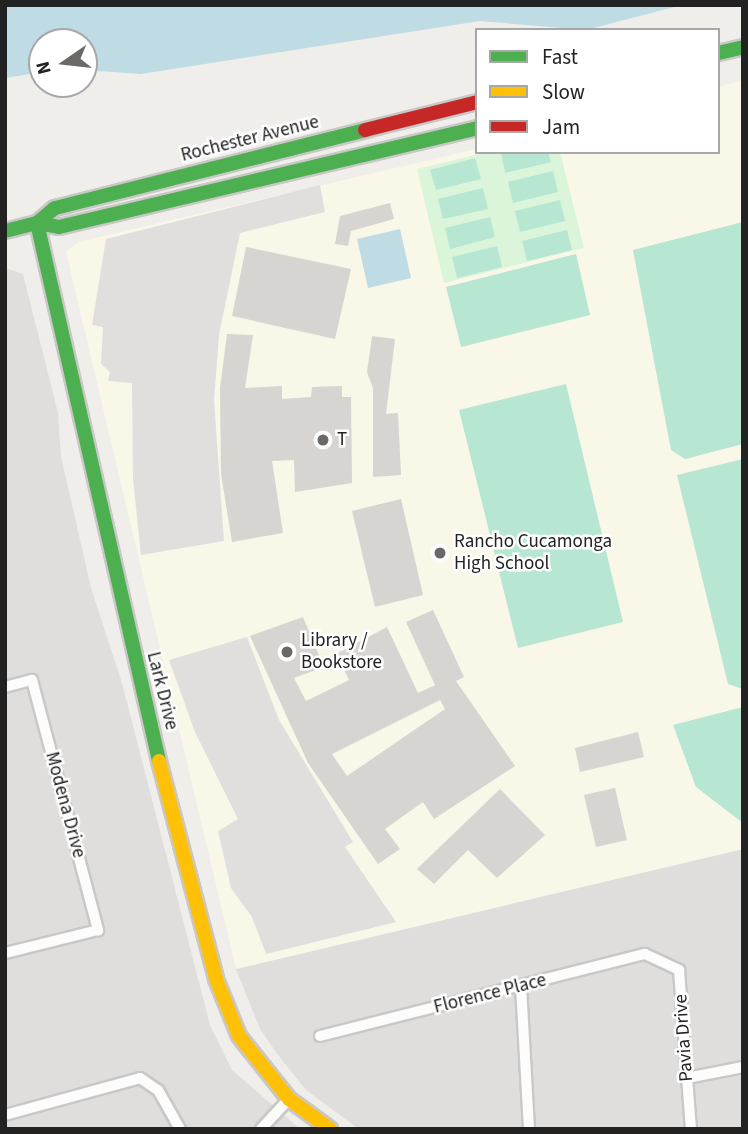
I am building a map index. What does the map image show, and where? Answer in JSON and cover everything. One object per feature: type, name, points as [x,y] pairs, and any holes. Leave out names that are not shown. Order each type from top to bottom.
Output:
[{"type":"street","points":[[720,53],[743,47]]},
{"type":"street","name":"Rochester Avenue","points":[[37,223],[55,208],[475,103]]},
{"type":"street","name":"Rochester Avenue","points":[[5,231],[37,223],[59,227],[475,128]]},
{"type":"street","name":"Lark Drive","points":[[37,223],[85,418],[86,449],[149,722],[216,979],[239,1036],[289,1099],[330,1129]]},
{"type":"street","name":"Modena Drive","points":[[5,687],[32,680],[98,930],[5,953]]},
{"type":"street","name":"Florence Place","points":[[320,1036],[645,954],[660,957]]},
{"type":"street","name":"Pavia Drive","points":[[660,957],[680,970],[691,1129]]},
{"type":"street","points":[[521,986],[529,1129]]},
{"type":"street","points":[[687,1078],[743,1067]]},
{"type":"street","points":[[5,1115],[140,1077],[158,1090],[180,1129]]},
{"type":"street","points":[[261,1129],[289,1099]]},
{"type":"shaded area","name":"Rancho Cucamonga High School","points":[[743,80],[743,849],[236,969],[66,252],[78,242],[475,149],[475,154],[720,154],[720,86]]},
{"type":"shaded area","points":[[320,185],[325,212],[240,233],[219,335],[214,400],[224,541],[141,555],[133,479],[132,383],[108,381],[110,372],[101,364],[103,327],[92,325],[106,239]]},
{"type":"shaded area","points":[[5,268],[23,274],[58,413],[61,456],[91,588],[122,683],[210,1025],[232,1070],[300,1129],[5,1129]]},
{"type":"shaded area","points":[[247,637],[279,720],[353,842],[345,847],[396,922],[266,954],[252,917],[231,888],[218,831],[238,819],[195,732],[169,660]]},
{"type":"shaded area","points":[[743,849],[743,1129],[359,1129],[306,1090],[278,1055],[260,1029],[236,969]]},
{"type":"green space","points":[[480,154],[560,154],[584,248],[444,283],[417,169]]},
{"type":"green space","points":[[501,154],[549,154],[551,162],[505,173]]},
{"type":"green space","points":[[475,158],[481,179],[436,190],[430,170]]},
{"type":"green space","points":[[553,171],[558,192],[513,203],[508,182]]},
{"type":"green space","points":[[483,188],[488,209],[443,219],[438,199]]},
{"type":"green space","points":[[560,200],[565,221],[520,232],[515,211]]},
{"type":"green space","points":[[490,217],[495,237],[450,249],[445,228]]},
{"type":"green space","points":[[743,222],[743,444],[685,459],[671,450],[633,250]]},
{"type":"green space","points":[[567,230],[572,250],[527,261],[522,241]]},
{"type":"green space","points":[[497,246],[502,267],[457,278],[452,257]]},
{"type":"green space","points":[[576,254],[590,315],[461,347],[446,287]]},
{"type":"green space","points":[[566,384],[623,622],[518,648],[459,410]]},
{"type":"green space","points":[[743,459],[743,689],[728,684],[677,475]]},
{"type":"green space","points":[[743,707],[743,823],[696,787],[673,725]]},
{"type":"water","points":[[5,5],[682,5],[594,28],[480,21],[141,74],[98,71],[98,28],[28,28],[28,74],[5,78]]},
{"type":"water","points":[[400,229],[411,278],[368,288],[357,239]]},
{"type":"building","points":[[390,203],[394,219],[351,231],[348,246],[335,244],[340,216]]},
{"type":"building","points":[[246,247],[351,269],[335,339],[232,316]]},
{"type":"building","points":[[227,334],[253,335],[245,388],[282,386],[282,399],[311,397],[312,387],[342,386],[342,397],[351,397],[352,483],[295,492],[294,460],[272,461],[283,533],[232,542],[221,474],[220,388]]},
{"type":"building","points":[[372,336],[395,339],[386,414],[398,413],[401,475],[373,477],[373,388],[367,372]]},
{"type":"building","points":[[401,499],[423,595],[375,607],[352,511]]},
{"type":"building","points":[[433,610],[464,677],[456,681],[515,766],[434,819],[423,802],[385,829],[400,849],[378,864],[308,763],[250,636],[303,617],[324,667],[294,678],[306,701],[349,680],[336,654],[387,627],[418,693],[435,685],[406,622]],"holes":[[[440,700],[445,709],[347,776],[332,754]]]},
{"type":"building","points":[[638,732],[644,757],[580,772],[575,748]]},
{"type":"building","points":[[615,788],[627,840],[596,847],[584,795]]},
{"type":"building","points":[[500,789],[545,835],[497,878],[468,850],[434,884],[417,869]]},
{"type":"traffic: fast","points":[[720,53],[743,47]]},
{"type":"traffic: fast","points":[[5,231],[37,223],[59,227],[475,128]]},
{"type":"traffic: fast","points":[[37,223],[55,208],[365,130]]},
{"type":"traffic: fast","points":[[37,223],[159,761]]},
{"type":"traffic: slow","points":[[159,761],[216,979],[239,1036],[289,1099],[330,1129]]},
{"type":"traffic: jam","points":[[365,130],[475,102]]},
{"type":"place","name":"T","points":[[323,440]]},
{"type":"place","name":"Rancho Cucamonga High School","points":[[440,553]]},
{"type":"place","name":"Library / Bookstore","points":[[287,652]]}]
